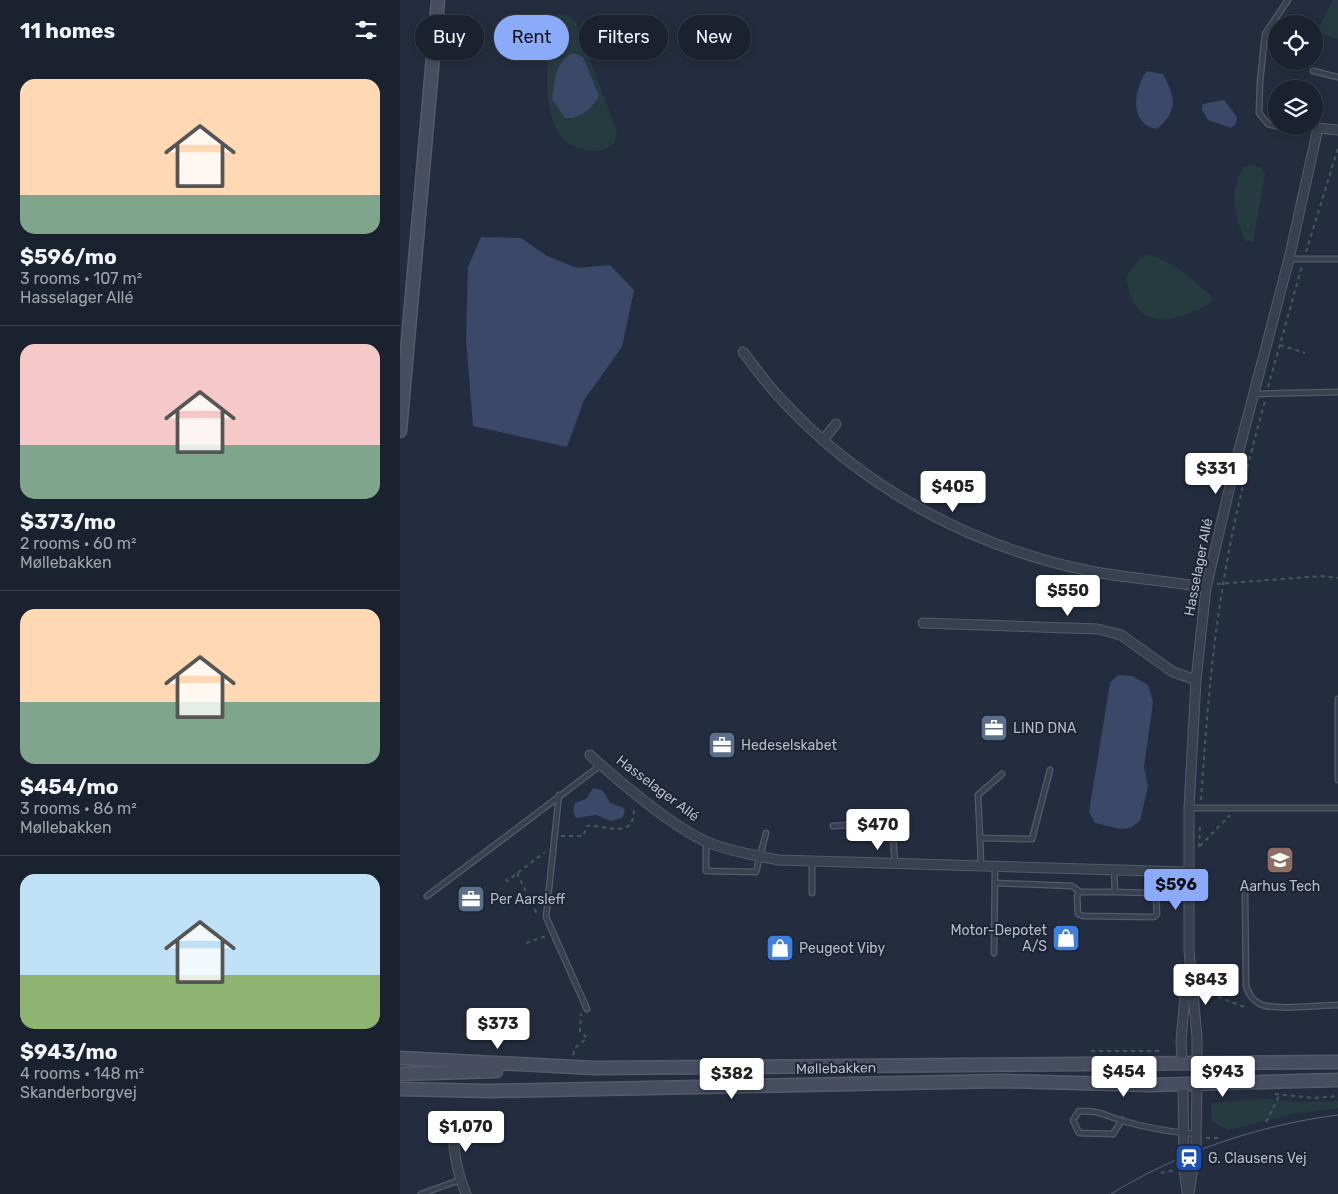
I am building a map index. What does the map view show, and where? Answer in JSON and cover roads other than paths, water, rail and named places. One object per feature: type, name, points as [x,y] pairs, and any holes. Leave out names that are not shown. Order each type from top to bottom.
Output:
[{"type":"main road","points":[[400,431],[438,0]]},
{"type":"main road","name":"Møllebakken","points":[[400,1058],[571,1067],[1338,1062]]},
{"type":"main road","name":"Hasselager Allé","points":[[1182,1063],[1183,1085]]},
{"type":"main road","name":"Hasselager Allé","points":[[1197,1063],[1197,1084]]},
{"type":"main road","points":[[400,1074],[571,1067]]},
{"type":"main road","name":"Møllebakken","points":[[400,1089],[490,1091],[1004,1080],[1183,1085],[1338,1080]]},
{"type":"street","points":[[1323,128],[1338,130]]},
{"type":"street","name":"Hasselager Allé","points":[[1197,1063],[1189,950],[1187,872],[1196,680],[1207,585],[1253,394],[1289,259],[1316,135]]},
{"type":"street","points":[[743,352],[780,399],[823,440],[864,473],[898,497],[979,538],[1031,556],[1091,571],[1207,585]]},
{"type":"street","points":[[823,440],[836,424]]},
{"type":"street","points":[[923,623],[1098,629],[1121,635],[1173,672],[1196,680]]},
{"type":"street","name":"Hasselager Allé","points":[[590,755],[639,796],[706,842],[778,860],[1187,872]]},
{"type":"street","name":"Hasselager Allé","points":[[1182,1063],[1181,1041],[1189,950]]},
{"type":"street","points":[[1188,1194],[1194,1172],[1197,1084]]},
{"type":"street","points":[[1183,1085],[1184,1170],[1188,1194]]},
{"type":"street","points":[[453,1116],[452,1148],[460,1180],[466,1194]]},
{"type":"lane","points":[[1268,124],[1259,113],[1261,65],[1265,34],[1288,0]]},
{"type":"lane","points":[[1312,71],[1338,77]]},
{"type":"lane","points":[[1289,259],[1338,259]]},
{"type":"lane","points":[[1253,394],[1338,392]]},
{"type":"lane","points":[[1338,699],[1338,780]]},
{"type":"lane","points":[[427,896],[601,764]]},
{"type":"lane","points":[[980,838],[1032,839],[1050,770]]},
{"type":"lane","points":[[981,866],[978,795],[1002,774]]},
{"type":"lane","points":[[559,795],[553,836],[546,917],[588,1009]]},
{"type":"lane","points":[[1189,808],[1338,808]]},
{"type":"lane","points":[[833,826],[892,822],[895,864]]},
{"type":"lane","points":[[706,842],[706,871],[756,872],[766,833]]},
{"type":"lane","points":[[812,862],[812,893]]},
{"type":"lane","points":[[994,953],[995,866]]},
{"type":"lane","points":[[1114,870],[1115,892]]},
{"type":"lane","points":[[995,883],[1072,886],[1080,892],[1152,893],[1156,897],[1157,914],[1154,917],[1083,916],[1078,914],[1077,896],[1080,892]]},
{"type":"lane","points":[[1245,889],[1246,986],[1249,994],[1261,1005],[1338,1005]]},
{"type":"lane","points":[[1122,1120],[1113,1134],[1078,1133],[1073,1120],[1079,1112],[1099,1111],[1122,1120],[1196,1136]]},
{"type":"lane","points":[[421,1194],[460,1180]]},
{"type":"water","points":[[573,53],[579,55],[579,60],[584,60],[599,96],[593,105],[581,115],[565,118],[552,99],[559,66],[564,60],[569,60],[569,56]]},
{"type":"water","points":[[1147,71],[1163,74],[1172,96],[1173,103],[1169,116],[1157,129],[1148,126],[1142,121],[1136,105],[1139,87]]},
{"type":"water","points":[[1224,100],[1237,117],[1236,124],[1231,128],[1208,120],[1202,110],[1203,104]]},
{"type":"water","points":[[481,237],[521,238],[547,256],[577,268],[610,265],[634,290],[622,347],[584,400],[567,447],[473,426],[466,339],[468,267]]},
{"type":"water","points":[[1118,675],[1132,676],[1148,685],[1153,702],[1144,767],[1148,786],[1140,821],[1130,828],[1120,829],[1095,823],[1089,812],[1110,683]]},
{"type":"water","points":[[593,788],[602,790],[610,803],[624,808],[625,812],[622,818],[611,821],[596,815],[576,818],[573,811],[575,803],[586,799]]},
{"type":"tram line","points":[[1111,1194],[1164,1165],[1220,1142],[1279,1126],[1338,1115]]},
{"type":"place","name":"LIND DNA","points":[[994,728]]},
{"type":"place","name":"Hedeselskabet","points":[[722,745]]},
{"type":"place","name":"Aarhus Tech","points":[[1280,860]]},
{"type":"place","name":"Per Aarsleff","points":[[471,899]]},
{"type":"place","name":"Motor-Depotet A/S","points":[[1066,938]]},
{"type":"place","name":"Peugeot Viby","points":[[780,948]]},
{"type":"place","name":"G. Clausens Vej","points":[[1189,1158]]}]
